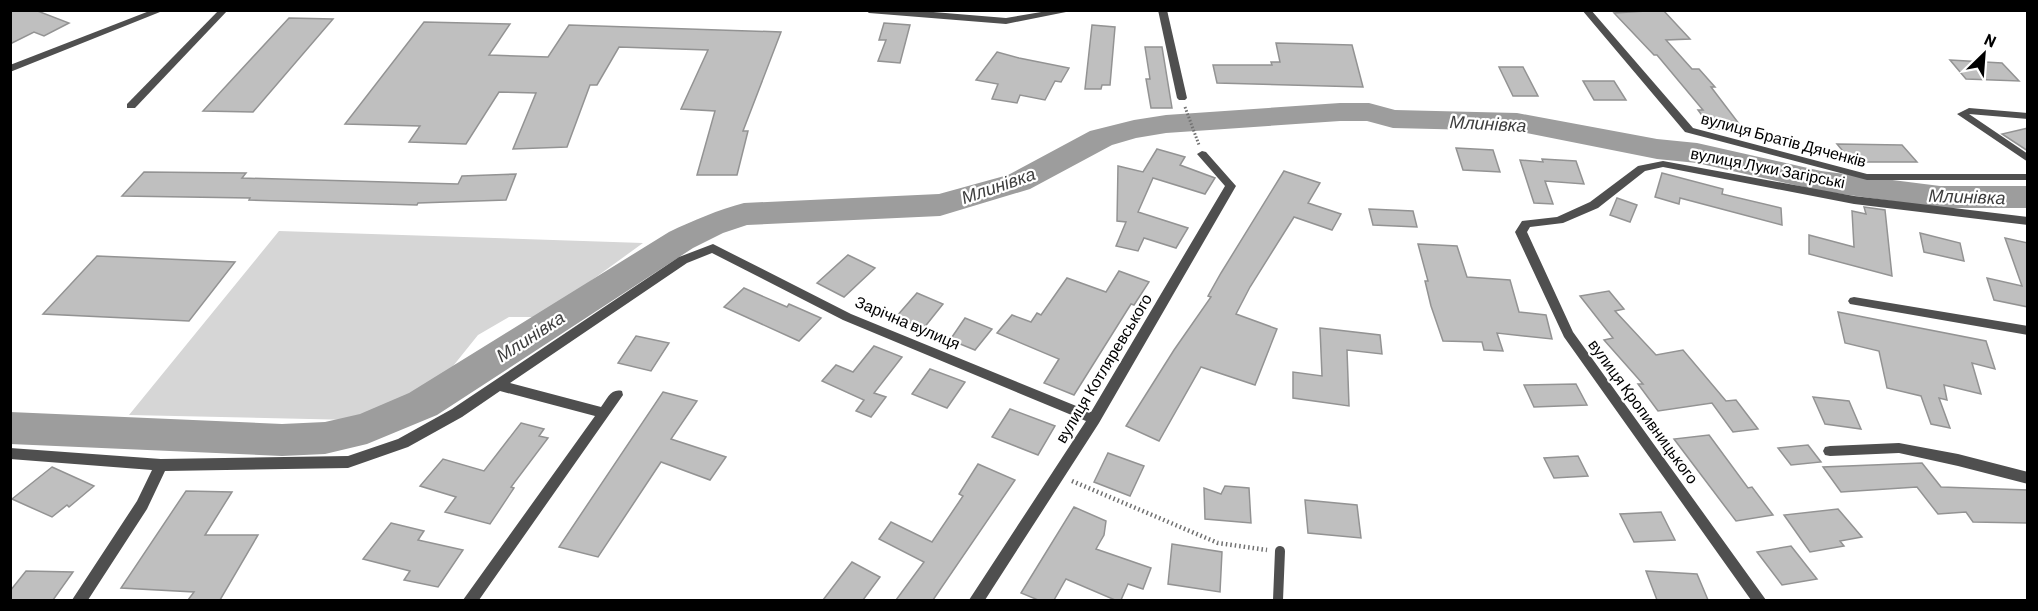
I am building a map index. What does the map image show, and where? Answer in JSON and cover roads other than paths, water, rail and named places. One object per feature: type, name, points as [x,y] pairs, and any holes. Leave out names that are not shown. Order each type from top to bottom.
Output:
[{"type":"street","points":[[10,69],[161,10]]},
{"type":"street","points":[[131,106],[224,10]]},
{"type":"street","points":[[869,10],[1006,21],[1072,10]]},
{"type":"street","points":[[1162,10],[1182,98]]},
{"type":"street","name":"вулиця Братів Дяченків","points":[[1586,10],[1689,130],[1867,177],[2028,177]]},
{"type":"street","points":[[2028,116],[1970,111],[1962,114],[2028,159]]},
{"type":"street","name":"вулиця Котляревського","points":[[977,600],[1094,419],[1231,186],[1202,154]]},
{"type":"street","name":"вулиця Луки Загірські","points":[[1521,232],[1526,224],[1559,220],[1594,205],[1642,168],[1663,164],[1854,200],[2028,221]]},
{"type":"street","name":"вулиця Кропивницького","points":[[1521,232],[1568,334],[1759,600]]},
{"type":"street","name":"Зарічна вулиця","points":[[496,385],[683,260],[713,248],[847,317],[1094,419]]},
{"type":"street","points":[[1854,300],[2028,331]]},
{"type":"street","points":[[10,453],[161,465],[348,462],[403,444],[457,413],[496,385],[604,413]]},
{"type":"street","points":[[471,600],[617,395]]},
{"type":"street","points":[[1830,451],[1899,448],[2028,478]]},
{"type":"street","points":[[80,600],[142,505],[161,465]]},
{"type":"lane","points":[[1278,600],[1280,551]]},
{"type":"waterway","name":"Млинівка","points":[[10,428],[282,440],[325,438],[367,428],[423,404],[681,240],[711,225],[744,214],[940,205],[1019,182],[1101,138],[1134,129],[1166,124],[1340,112],[1369,112],[1393,119],[1517,122],[1657,149],[1697,153],[1821,181],[1940,197],[2028,197]]}]
